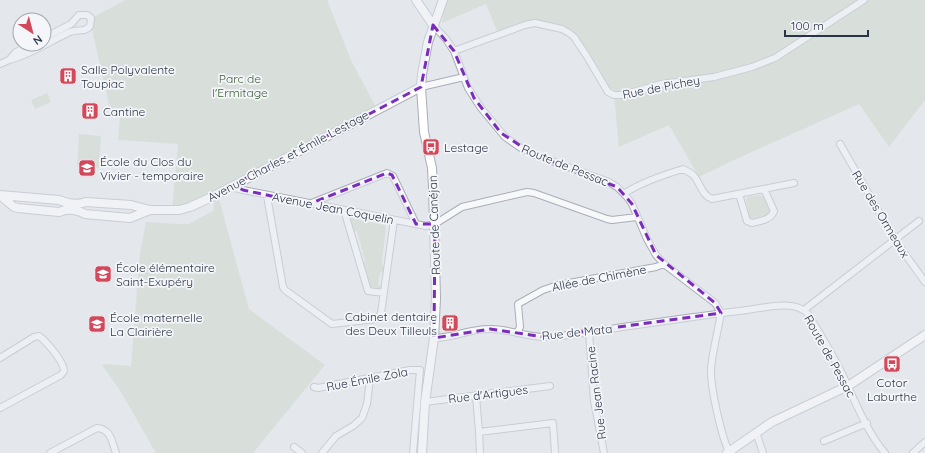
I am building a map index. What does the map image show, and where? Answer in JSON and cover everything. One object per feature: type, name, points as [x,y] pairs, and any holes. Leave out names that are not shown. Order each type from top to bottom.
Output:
[{"type":"street","name":"Route de Pessac","points":[[416,0],[433,25],[446,39],[454,51],[468,88],[481,108],[501,133],[511,141],[533,154],[609,182],[624,194],[632,204],[647,239],[664,264],[715,303],[721,313],[786,306],[792,306],[804,310],[841,371],[867,423],[885,453]]},
{"type":"street","name":"Route de Canéjan","points":[[422,453],[425,402],[434,338],[436,298],[435,224],[432,168],[424,132],[421,87],[426,49],[433,25],[443,0]]},
{"type":"street","name":"Rue de Pichey","points":[[454,51],[525,25],[535,23],[544,24],[562,29],[574,37],[608,92],[614,95],[623,95],[661,84],[732,73],[775,58],[864,0]]},
{"type":"street","points":[[52,34],[71,24],[79,15],[87,15],[91,18],[90,26],[86,30],[75,30],[52,41]]},
{"type":"street","points":[[9,60],[16,52]]},
{"type":"street","points":[[0,64],[29,52]]},
{"type":"street","points":[[421,87],[464,78]]},
{"type":"street","name":"Avenue Charles et Émile Lestage","points":[[0,196],[11,200],[14,208],[59,212],[65,209],[79,211],[85,214],[130,218],[138,212],[150,210],[179,210],[190,207],[234,185],[421,87]]},
{"type":"street","name":"Rue des Ormeaux","points":[[840,144],[895,240],[925,282]]},
{"type":"street","points":[[624,194],[631,189],[658,177],[683,169],[692,174],[708,198],[712,199],[794,183]]},
{"type":"street","points":[[308,204],[387,173],[393,176],[416,224]]},
{"type":"street","name":"Avenue Jean Coquelin","points":[[234,185],[239,189],[308,204],[426,226],[435,224]]},
{"type":"street","points":[[739,194],[747,220],[752,223],[771,217],[773,213],[774,210],[764,189]]},
{"type":"street","points":[[435,224],[462,207],[526,192],[534,193],[607,219],[612,220],[637,217]]},
{"type":"street","points":[[268,196],[283,286],[285,290],[332,324],[376,319],[379,317],[381,313],[394,220]]},
{"type":"street","points":[[11,200],[58,200],[66,203],[79,204],[86,202],[131,205],[138,212]]},
{"type":"street","points":[[344,210],[368,290],[384,292]]},
{"type":"street","points":[[804,310],[919,221]]},
{"type":"street","name":"Allée de Chimène","points":[[517,333],[520,327],[518,304],[543,290],[562,284],[656,267],[664,264]]},
{"type":"street","points":[[721,313],[711,368],[724,440],[728,452],[782,416],[848,386],[925,335]]},
{"type":"street","name":"Rue de Mata","points":[[434,338],[441,338],[484,329],[499,329],[528,336],[545,336],[589,332],[721,313]]},
{"type":"street","name":"Rue Jean Racine","points":[[589,332],[594,401],[604,453]]},
{"type":"street","points":[[0,358],[34,337],[39,336],[44,339],[64,366],[64,371],[61,374],[0,408]]},
{"type":"street","name":"Rue Émile Zola","points":[[314,387],[318,388],[410,370],[420,370],[413,453]]},
{"type":"street","points":[[322,453],[336,436],[353,426],[362,418],[367,404],[370,379]]},
{"type":"street","name":"Rue d'Artigues","points":[[425,402],[550,386]]},
{"type":"street","points":[[476,396],[480,453]]},
{"type":"street","points":[[479,432],[553,423],[555,453]]},
{"type":"street","points":[[824,441],[867,423]]},
{"type":"street","points":[[50,453],[97,428],[101,428],[107,431],[110,435],[116,453]]},
{"type":"street","points":[[756,432],[763,453]]},
{"type":"street","points":[[914,453],[925,442]]},
{"type":"street","points":[[294,447],[302,453]]},
{"type":"highlighted area","points":[[433,25],[454,51],[474,98],[501,133],[533,154],[617,187],[632,204],[656,255],[715,303],[721,313],[545,337],[490,329],[434,338],[435,224],[416,224],[392,175],[387,173],[309,204],[243,190],[233,185],[421,87]]},
{"type":"green space","name":"Parc de l'Ermitage","points":[[125,0],[327,0],[351,60],[377,109],[225,190],[172,210],[178,144],[118,140],[120,118],[112,117],[92,30],[90,19]]},
{"type":"green space","points":[[447,0],[925,0],[925,100],[889,147],[859,104],[699,177],[669,125],[619,147],[614,95],[569,33],[535,23],[499,36],[486,4],[442,23]]},
{"type":"green space","points":[[47,93],[51,102],[35,109],[31,100]]},
{"type":"green space","points":[[79,134],[101,136],[99,168],[77,166]]},
{"type":"green space","points":[[759,195],[767,202],[770,208],[770,213],[768,215],[752,219],[750,218],[746,200],[748,197]]},
{"type":"green space","points":[[219,199],[249,309],[325,365],[253,453],[156,453],[121,392],[102,365],[131,366],[140,252],[146,222],[189,224],[213,211],[215,200]]},
{"type":"green space","points":[[352,216],[359,217],[359,220],[385,225],[386,227],[382,262],[383,272],[380,273],[378,285],[382,285],[381,289],[371,289],[361,262],[365,261],[357,231],[352,232],[349,222]]},
{"type":"place","name":"Salle Polyvalente Toupiac","points":[[68,76]]},
{"type":"place","name":"Cantine","points":[[90,111]]},
{"type":"place","name":"Lestage","points":[[431,147]]},
{"type":"place","name":"École du Clos du Vivier - temporaire","points":[[87,168]]},
{"type":"place","name":"École élémentaire Saint-Exupéry","points":[[103,274]]},
{"type":"place","name":"Cabinet dentaire des Deux Tilleuls","points":[[450,323]]},
{"type":"place","name":"École maternelle La Clairière","points":[[97,324]]},
{"type":"place","name":"Cotor Laburthe","points":[[892,364]]}]
